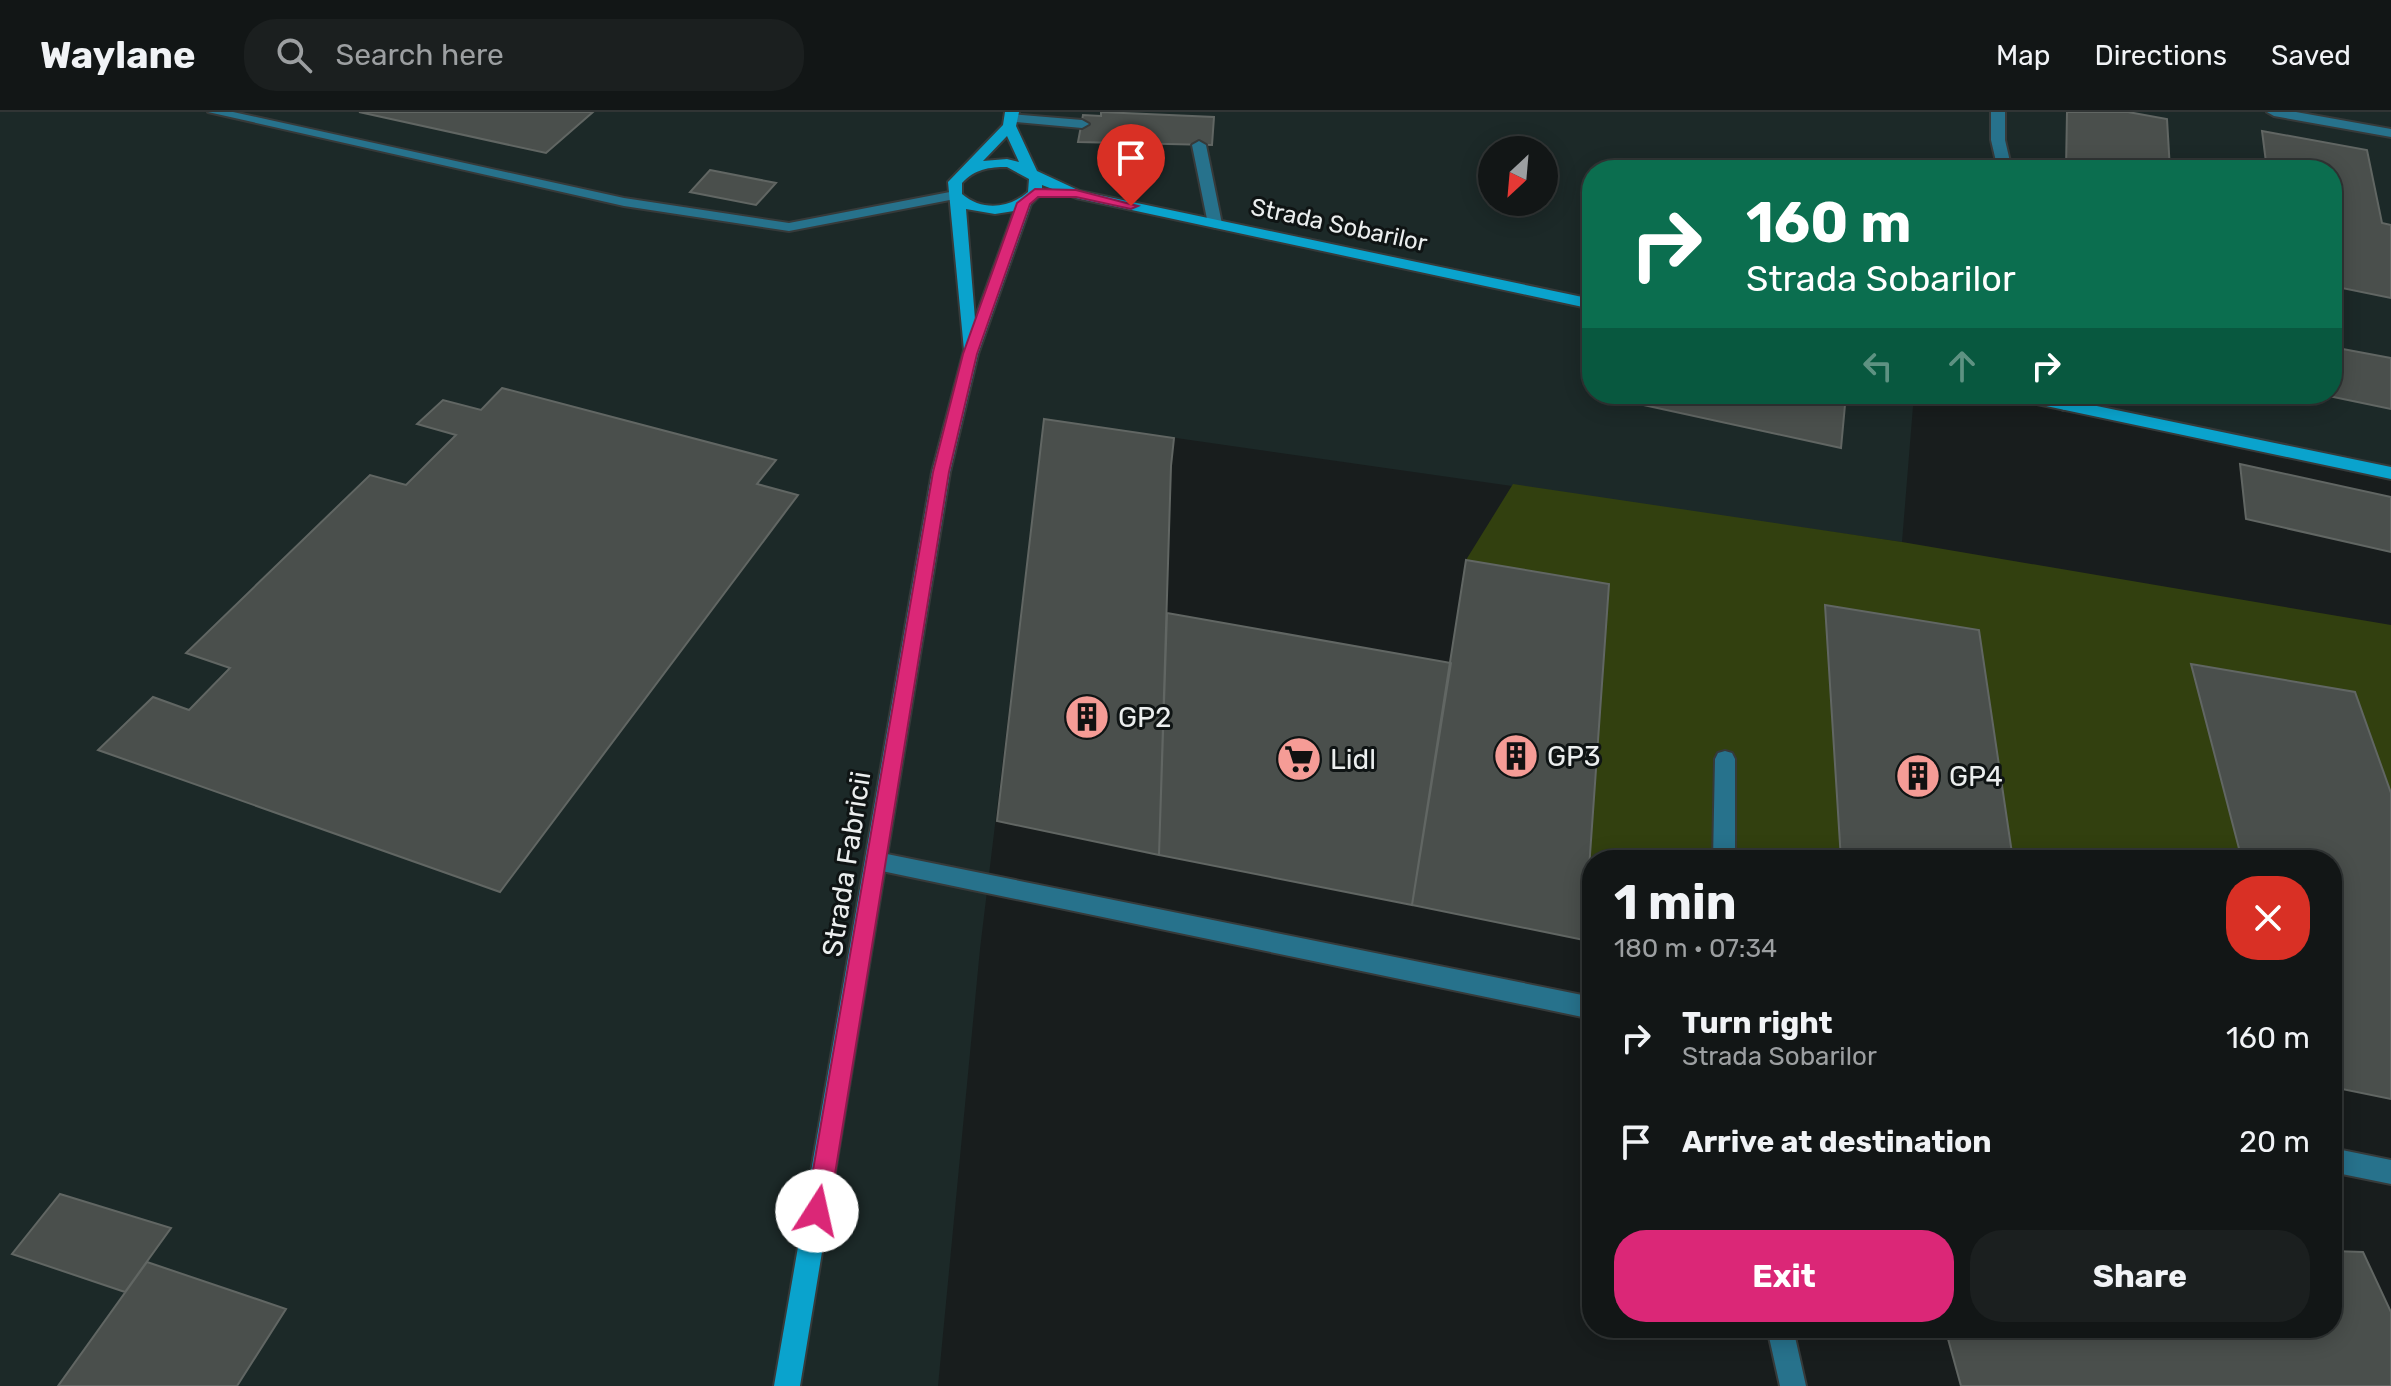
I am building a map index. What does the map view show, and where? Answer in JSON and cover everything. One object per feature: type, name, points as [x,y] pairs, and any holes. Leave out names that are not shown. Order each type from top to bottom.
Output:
[{"type":"main road","points":[[1011,119],[955,182],[957,197],[981,209],[996,210],[1031,186]]},
{"type":"main road","points":[[1011,119],[1031,186]]},
{"type":"main road","points":[[967,170],[980,165],[1007,163],[1031,186]]},
{"type":"main road","name":"Strada Fabricii","points":[[787,1386],[941,472],[970,354],[1031,186]]},
{"type":"main road","name":"Strada Sobarilor","points":[[1031,186],[1582,302]]},
{"type":"main road","name":"Strada Fabricii","points":[[957,197],[970,354]]},
{"type":"main road","points":[[2085,404],[2391,473]]},
{"type":"street","points":[[215,112],[624,202],[789,227],[957,197]]},
{"type":"street","points":[[1998,112],[1998,140],[2003,160]]},
{"type":"street","points":[[2274,112],[2391,133]]},
{"type":"street","points":[[1011,119],[1082,124]]},
{"type":"street","points":[[1199,145],[1215,224]]},
{"type":"street","points":[[1724,850],[1725,759]]},
{"type":"street","points":[[877,861],[1582,1006]]},
{"type":"street","points":[[2342,1162],[2391,1172]]},
{"type":"street","points":[[1782,1338],[1793,1386]]},
{"type":"shaded area","points":[[0,112],[2391,112],[2391,473],[2063,404],[2342,404],[2342,160],[1582,160],[1582,404],[1913,404],[1902,542],[1044,419],[980,949],[938,1386],[0,1386]]},
{"type":"green space","points":[[1513,484],[1902,542],[2391,625],[2391,1099],[2342,1089],[2342,850],[1590,850],[1609,584],[1466,560]]},
{"type":"building","points":[[359,112],[593,112],[546,153]]},
{"type":"building","points":[[1101,112],[1214,117],[1212,145],[1078,142],[1083,115],[1101,116]]},
{"type":"building","points":[[2067,112],[2128,112],[2167,119],[2169,160],[2066,160]]},
{"type":"building","points":[[2262,131],[2367,150],[2382,223],[2391,225],[2391,298],[2342,288],[2342,160],[2266,160]]},
{"type":"building","points":[[710,170],[776,183],[756,205],[690,192]]},
{"type":"building","points":[[2342,349],[2391,358],[2391,409],[2342,399]]},
{"type":"building","points":[[502,388],[776,460],[757,484],[798,495],[500,892],[98,750],[153,697],[189,710],[230,668],[186,653],[370,475],[406,485],[456,435],[417,424],[443,400],[481,410]]},
{"type":"building","points":[[1639,404],[1845,404],[1841,448]]},
{"type":"building","name":"GP2","points":[[1044,419],[1174,438],[1159,855],[997,821]]},
{"type":"building","points":[[2240,464],[2391,497],[2391,552],[2246,519]]},
{"type":"building","name":"GP3","points":[[1466,560],[1609,584],[1590,850],[1582,850],[1582,940],[1412,905]]},
{"type":"building","name":"GP4","points":[[1825,605],[1979,630],[2012,850],[1840,850]]},
{"type":"building","name":"Lidl","points":[[1167,613],[1451,663],[1412,905],[1159,855]]},
{"type":"building","points":[[2191,664],[2355,692],[2391,793],[2391,1099],[2342,1089],[2342,850],[2239,850]]},
{"type":"building","points":[[60,1194],[171,1228],[125,1292],[12,1254]]},
{"type":"building","points":[[2342,1251],[2363,1252],[2391,1312],[2391,1386],[1961,1386],[1948,1338],[2342,1338]]},
{"type":"building","points":[[147,1262],[286,1309],[237,1386],[58,1386]]},
{"type":"place","name":"GP2","points":[[1087,717]]},
{"type":"place","name":"GP3","points":[[1516,756]]},
{"type":"place","name":"Lidl","points":[[1299,759]]},
{"type":"place","name":"GP4","points":[[1918,776]]},
{"type":"route","points":[[817,1211],[941,472],[970,354],[1024,203],[1035,193],[1076,194],[1131,206]]}]
